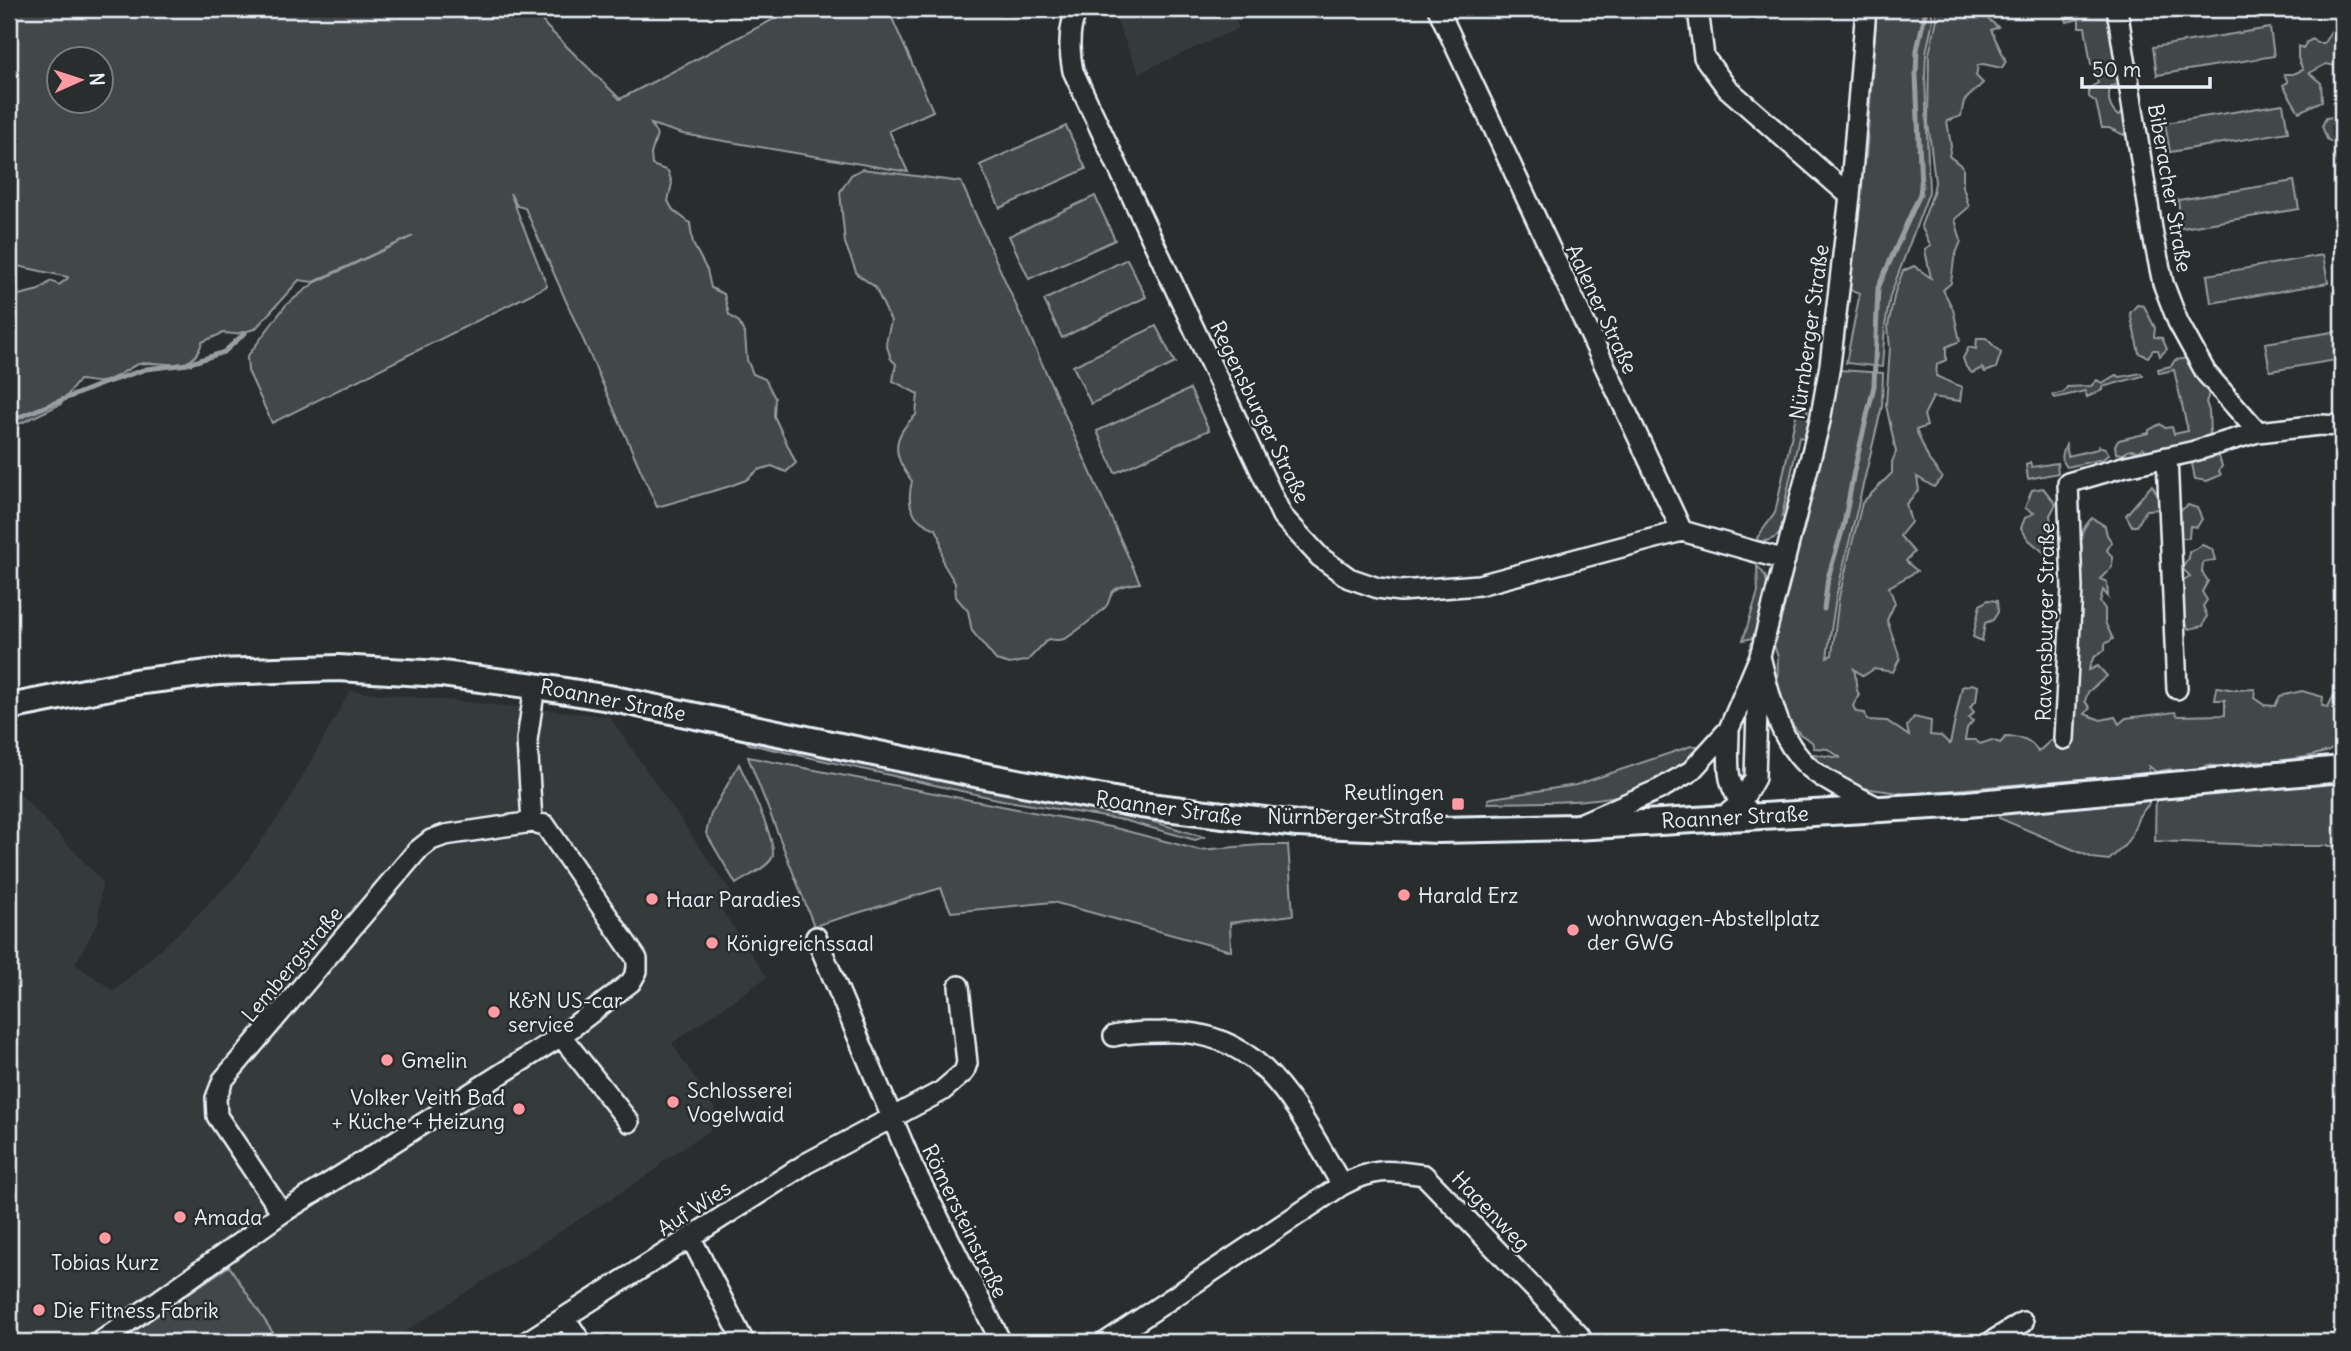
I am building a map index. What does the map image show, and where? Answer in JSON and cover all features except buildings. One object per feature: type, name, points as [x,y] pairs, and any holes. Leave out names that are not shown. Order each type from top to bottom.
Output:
[{"type":"street","name":"Regensburger Straße","points":[[1078,9],[1074,15],[1069,46],[1073,71],[1282,516],[1320,557],[1349,578],[1378,588],[1400,591],[1479,585],[1682,531]]},
{"type":"street","name":"Aalener Straße","points":[[1438,9],[1682,531]]},
{"type":"street","points":[[1698,9],[1704,57],[1727,88],[1850,196]]},
{"type":"street","name":"Nürnberger Straße","points":[[1575,827],[1660,789],[1691,771],[1730,729],[1760,656],[1820,421],[1850,196],[1866,9]]},
{"type":"street","name":"Biberacher Straße","points":[[2117,9],[2163,283],[2178,322],[2206,373],[2258,432]]},
{"type":"street","name":"Ravensburger Straße","points":[[2064,739],[2072,588],[2068,483],[2258,432],[2320,425],[2342,426]]},
{"type":"street","points":[[2167,457],[2177,689]]},
{"type":"street","points":[[1682,531],[1785,560]]},
{"type":"street","points":[[1760,656],[1777,717],[1791,747],[1802,761],[1827,780],[1881,809]]},
{"type":"street","name":"Nürnberger Straße","points":[[1740,812],[1755,778],[1756,701],[1760,656]]},
{"type":"street","name":"Roanner Straße","points":[[9,707],[147,680],[200,674],[282,668],[419,672],[535,685],[636,703],[1069,793],[1212,815],[1297,824],[1438,830],[1575,827],[1740,812],[1967,804],[2342,769]]},
{"type":"street","points":[[100,1342],[282,1213],[561,1036],[631,982],[637,971],[637,959],[545,825],[532,822],[527,740],[535,685]]},
{"type":"street","name":"Nürnberger Straße","points":[[1730,729],[1729,783],[1740,812]]},
{"type":"street","name":"Lembergstraße","points":[[282,1213],[217,1116],[216,1098],[223,1080],[417,851],[431,840],[445,835],[532,822]]},
{"type":"street","name":"Römersteinstraße","points":[[816,937],[890,1119],[1000,1342]]},
{"type":"street","points":[[890,1119],[942,1091],[964,1072],[967,1052],[959,986]]},
{"type":"street","points":[[1114,1036],[1125,1033],[1182,1031],[1225,1042],[1257,1060],[1274,1077],[1342,1185]]},
{"type":"street","points":[[561,1036],[629,1122]]},
{"type":"street","name":"Auf Wies","points":[[526,1342],[807,1163],[890,1119]]},
{"type":"street","name":"Hagenweg","points":[[1106,1342],[1342,1185],[1363,1174],[1376,1171],[1424,1175],[1583,1342]]},
{"type":"street","points":[[691,1238],[744,1342]]},
{"type":"street","points":[[565,1318],[581,1342]]},
{"type":"street","points":[[1991,1342],[2024,1322]]},
{"type":"shaded area","points":[[9,9],[533,9],[547,27],[620,99],[793,9],[888,9],[933,111],[889,131],[908,172],[683,134],[651,124],[657,135],[651,154],[652,165],[668,171],[672,183],[668,201],[673,210],[690,223],[693,244],[707,270],[711,288],[724,294],[729,315],[739,322],[745,335],[747,360],[753,374],[765,379],[775,398],[774,416],[796,463],[786,472],[772,466],[758,470],[746,480],[727,487],[657,507],[525,208],[517,206],[510,193],[547,286],[272,423],[248,371],[247,357],[286,305],[314,283],[413,236],[313,282],[299,280],[255,329],[235,334],[223,333],[202,342],[197,354],[182,364],[144,363],[106,381],[79,380],[61,404],[9,429]],"holes":[[[13,265],[68,277],[59,285],[51,281],[39,290],[19,295]]]},
{"type":"shaded area","points":[[1111,9],[1230,9],[1239,28],[1139,73]]},
{"type":"shaded area","points":[[1877,9],[1931,9],[1933,20],[1926,53],[1925,76],[1929,192],[1890,296],[1882,367],[1846,363],[1860,293],[1850,290],[1860,167],[1866,157]]},
{"type":"shaded area","points":[[1935,9],[1982,9],[1983,15],[1998,27],[1991,30],[2006,61],[2002,68],[1978,65],[1976,76],[1983,83],[1964,101],[1961,116],[1947,121],[1951,146],[1949,156],[1963,167],[1963,187],[1969,207],[1955,219],[1961,241],[1954,259],[1951,283],[1943,290],[1953,309],[1960,341],[1946,347],[1946,360],[1937,364],[1936,376],[1962,387],[1960,401],[1933,397],[1924,415],[1927,426],[1916,430],[1929,460],[1942,477],[1934,487],[1917,477],[1919,490],[1906,504],[1911,522],[1900,536],[1914,552],[1906,561],[1917,571],[1889,587],[1895,603],[1887,620],[1900,658],[1893,672],[1874,669],[1863,676],[1854,669],[1859,695],[1853,706],[1856,712],[1865,713],[1867,720],[1887,721],[1909,736],[1907,726],[1914,717],[1931,721],[1930,735],[1941,736],[1950,744],[1962,687],[1972,684],[1978,686],[1976,701],[1970,707],[1974,712],[1969,718],[1973,721],[1967,728],[1965,740],[1975,740],[1980,744],[1992,740],[2000,743],[2006,737],[2020,738],[2032,744],[2038,752],[2051,740],[2072,745],[2072,555],[2082,548],[2082,532],[2092,518],[2105,526],[2112,542],[2107,550],[2112,557],[2112,567],[2100,579],[2107,582],[2108,597],[2103,590],[2100,602],[2105,609],[2105,622],[2113,639],[2105,644],[2105,650],[2091,663],[2089,670],[2098,666],[2107,676],[2088,692],[2085,701],[2090,708],[2085,714],[2101,720],[2115,717],[2119,724],[2126,718],[2175,712],[2178,716],[2225,715],[2225,700],[2215,700],[2217,687],[2255,689],[2254,698],[2264,705],[2275,706],[2280,696],[2302,691],[2323,697],[2322,706],[2328,707],[2339,685],[2342,685],[2342,741],[2329,751],[2270,762],[2252,761],[2222,767],[2208,765],[2198,771],[2173,772],[2170,769],[2156,772],[2149,766],[2149,773],[1907,794],[1856,787],[1830,775],[1806,753],[1841,758],[1828,749],[1814,748],[1812,742],[1800,734],[1782,711],[1777,693],[1778,657],[1773,642],[1799,530],[1804,530],[1840,370],[1883,373],[1882,406],[1836,597],[1827,657],[1832,655],[1839,597],[1862,503],[1892,473],[1896,452],[1886,405],[1890,348],[1888,326],[1895,292],[1903,271],[1914,266],[1931,278],[1925,250],[1931,246],[1921,226],[1935,182],[1928,122],[1929,54],[1937,19]]},
{"type":"shaded area","points":[[2063,9],[2110,9],[2121,84],[2110,86],[2109,99],[2115,113],[2118,116],[2125,111],[2131,124],[2124,135],[2109,128],[2102,128],[2096,102],[2089,97],[2089,88],[2098,83],[2095,72],[2102,64],[2091,65],[2085,27],[2079,27],[2079,19],[2067,22]]},
{"type":"shaded area","points":[[2270,28],[2274,56],[2157,75],[2153,47]]},
{"type":"shaded area","points":[[2331,31],[2342,40],[2342,63],[2336,66],[2326,64],[2309,73],[2321,83],[2322,101],[2299,112],[2283,85],[2288,82],[2284,74],[2303,70],[2298,58],[2298,46],[2303,48],[2313,39],[2317,43],[2324,43]]},
{"type":"shaded area","points":[[2283,104],[2288,132],[2170,152],[2165,123]]},
{"type":"shaded area","points":[[2342,116],[2342,149],[2327,139],[2322,126],[2326,118]]},
{"type":"shaded area","points":[[1066,126],[1086,169],[1000,208],[980,165]]},
{"type":"shaded area","points":[[862,169],[961,182],[1140,583],[1115,590],[1107,605],[1086,624],[1064,639],[1048,639],[1028,660],[1010,664],[996,660],[972,631],[968,611],[956,597],[955,583],[943,563],[940,537],[936,529],[921,521],[912,511],[912,481],[901,463],[897,447],[902,431],[916,415],[918,394],[893,381],[896,364],[891,359],[886,343],[891,321],[875,287],[857,274],[845,243],[840,192],[851,175]]},
{"type":"shaded area","points":[[2294,181],[2299,209],[2182,228],[2178,200]]},
{"type":"shaded area","points":[[1095,196],[1115,240],[1029,279],[1009,236]]},
{"type":"shaded area","points":[[2323,255],[2328,283],[2211,303],[2207,275]]},
{"type":"shaded area","points":[[1127,259],[1146,297],[1062,338],[1044,300]]},
{"type":"shaded area","points":[[2137,305],[2144,306],[2155,328],[2154,337],[2162,338],[2167,349],[2160,356],[2158,350],[2153,350],[2148,357],[2139,353],[2130,313]]},
{"type":"shaded area","points":[[1156,326],[1175,363],[1091,404],[1073,366]]},
{"type":"shaded area","points":[[2339,331],[2342,359],[2270,371],[2265,343]]},
{"type":"shaded area","points":[[1977,338],[1986,338],[2001,353],[1996,368],[1985,372],[1982,368],[1972,373],[1966,367],[1963,358],[1969,347],[1976,349]]},
{"type":"shaded area","points":[[2190,358],[2205,378],[2209,390],[2206,402],[2210,435],[2204,444],[2151,453],[2143,448],[2123,454],[2116,453],[2115,445],[2119,440],[2149,433],[2149,430],[2160,424],[2165,428],[2172,427],[2174,434],[2188,431],[2174,370],[2159,373],[2158,369],[2171,366],[2175,360]]},
{"type":"shaded area","points":[[2141,373],[2143,376],[2102,387],[2102,390],[2087,397],[2085,391],[2055,398],[2052,395],[2064,392],[2067,387],[2091,386],[2097,380],[2102,383],[2116,375],[2120,377]]},
{"type":"shaded area","points":[[1190,389],[1209,430],[1115,473],[1097,431]]},
{"type":"shaded area","points":[[1799,401],[1807,407],[1808,422],[1804,438],[1799,437],[1782,516],[1787,519],[1777,536],[1758,541],[1757,538],[1775,513]]},
{"type":"shaded area","points":[[2066,445],[2068,456],[2098,449],[2098,446],[2105,448],[2109,454],[2103,459],[2067,467],[2062,456]]},
{"type":"shaded area","points":[[2211,452],[2219,457],[2221,475],[2207,481],[2195,479],[2192,464],[2196,456]]},
{"type":"shaded area","points":[[2030,462],[2032,467],[2057,463],[2058,473],[2028,479],[2026,465]]},
{"type":"shaded area","points":[[2152,485],[2159,497],[2161,509],[2146,510],[2137,526],[2132,526],[2126,515]]},
{"type":"shaded area","points":[[2043,488],[2056,504],[2050,515],[2051,523],[2063,523],[2071,547],[2057,549],[2048,556],[2028,539],[2021,528],[2025,518],[2034,513],[2025,508],[2032,490]]},
{"type":"shaded area","points":[[2188,505],[2197,508],[2202,519],[2197,527],[2190,526],[2189,538],[2180,538],[2180,511]]},
{"type":"shaded area","points":[[2202,545],[2212,549],[2215,560],[2203,562],[2202,572],[2208,581],[2202,592],[2207,600],[2203,606],[2207,616],[2203,626],[2189,629],[2183,622],[2182,581],[2190,576],[2182,568],[2189,558],[2189,552]]},
{"type":"shaded area","points":[[1757,566],[1767,580],[1767,597],[1758,633],[1753,638],[1743,640],[1758,592]]},
{"type":"shaded area","points":[[1988,600],[1997,601],[1998,612],[1993,620],[1985,623],[1982,641],[1973,637],[1980,605]]},
{"type":"shaded area","points":[[350,691],[609,716],[730,891],[716,902],[767,977],[672,1043],[723,1122],[661,1162],[657,1169],[389,1342],[9,1342],[9,782],[102,881],[98,922],[75,964],[114,991],[237,875],[286,806]]},
{"type":"shaded area","points":[[742,737],[1131,815],[1204,837],[1195,840],[1123,820],[1002,800],[749,744]]},
{"type":"shaded area","points":[[1691,746],[1706,746],[1673,774],[1630,793],[1559,802],[1488,803],[1488,799],[1492,798],[1576,785]]},
{"type":"shaded area","points":[[748,757],[1115,828],[1199,850],[1288,845],[1293,915],[1230,923],[1231,951],[1053,902],[951,912],[941,888],[814,926]]},
{"type":"shaded area","points":[[739,764],[766,826],[773,851],[772,858],[766,865],[736,884],[706,833],[711,814]]},
{"type":"shaded area","points":[[2342,769],[2342,846],[2155,841],[2156,785]]},
{"type":"shaded area","points":[[2148,796],[2149,804],[2139,816],[2132,834],[2109,860],[2093,858],[1999,818],[2000,812]]},
{"type":"shaded area","points":[[229,1266],[279,1342],[117,1342]]},
{"type":"waterway","points":[[1824,609],[1828,578],[1844,524],[1874,386],[1878,288],[1920,194],[1916,75],[1917,50],[1926,9]]},
{"type":"waterway","points":[[9,421],[146,369],[188,364],[224,352],[245,333]]},
{"type":"place","name":"Reutlingen Nürnberger Straße","points":[[1458,804]]},
{"type":"place","name":"Harald Erz","points":[[1404,895]]},
{"type":"place","name":"Haar Paradies","points":[[652,899]]},
{"type":"place","name":"wohnwagen-Abstellplatz der GWG","points":[[1573,930]]},
{"type":"place","name":"Königreichssaal","points":[[712,943]]},
{"type":"place","name":"K&N US-car service","points":[[494,1012]]},
{"type":"place","name":"Gmelin","points":[[387,1060]]},
{"type":"place","name":"Schlosserei Vogelwaid","points":[[673,1102]]},
{"type":"place","name":"Volker Veith Bad + Küche + Heizung","points":[[519,1109]]},
{"type":"place","name":"Amada","points":[[180,1217]]},
{"type":"place","name":"Tobias Kurz","points":[[105,1238]]},
{"type":"place","name":"Die Fitness Fabrik","points":[[39,1310]]}]
